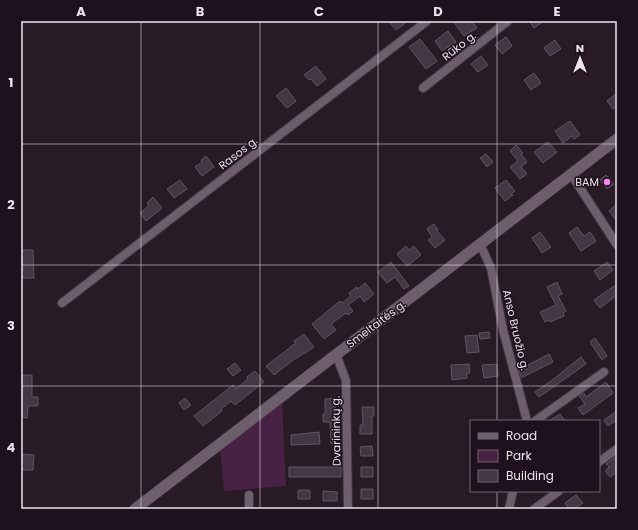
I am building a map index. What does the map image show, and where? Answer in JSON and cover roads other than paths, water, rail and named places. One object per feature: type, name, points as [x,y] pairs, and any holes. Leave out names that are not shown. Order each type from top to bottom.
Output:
[{"type":"main road","name":"Smeltaitės g.","points":[[138,508],[617,139]]},
{"type":"street","name":"Rasos g.","points":[[62,303],[428,21]]},
{"type":"street","name":"Rūko g.","points":[[423,88],[508,21]]},
{"type":"street","points":[[571,174],[617,245]]},
{"type":"street","name":"Anso Bruožio g.","points":[[480,244],[491,268],[503,330],[527,420]]},
{"type":"street","name":"Dvarininkų g.","points":[[336,354],[346,381],[348,509]]},
{"type":"street","points":[[536,420],[604,372]]},
{"type":"street","points":[[600,461],[617,449]]},
{"type":"street","points":[[508,509],[513,492]]},
{"type":"street","points":[[534,509],[558,492]]},
{"type":"street","points":[[249,495],[249,509]]},
{"type":"place","name":"BAM","points":[[607,182]]}]
